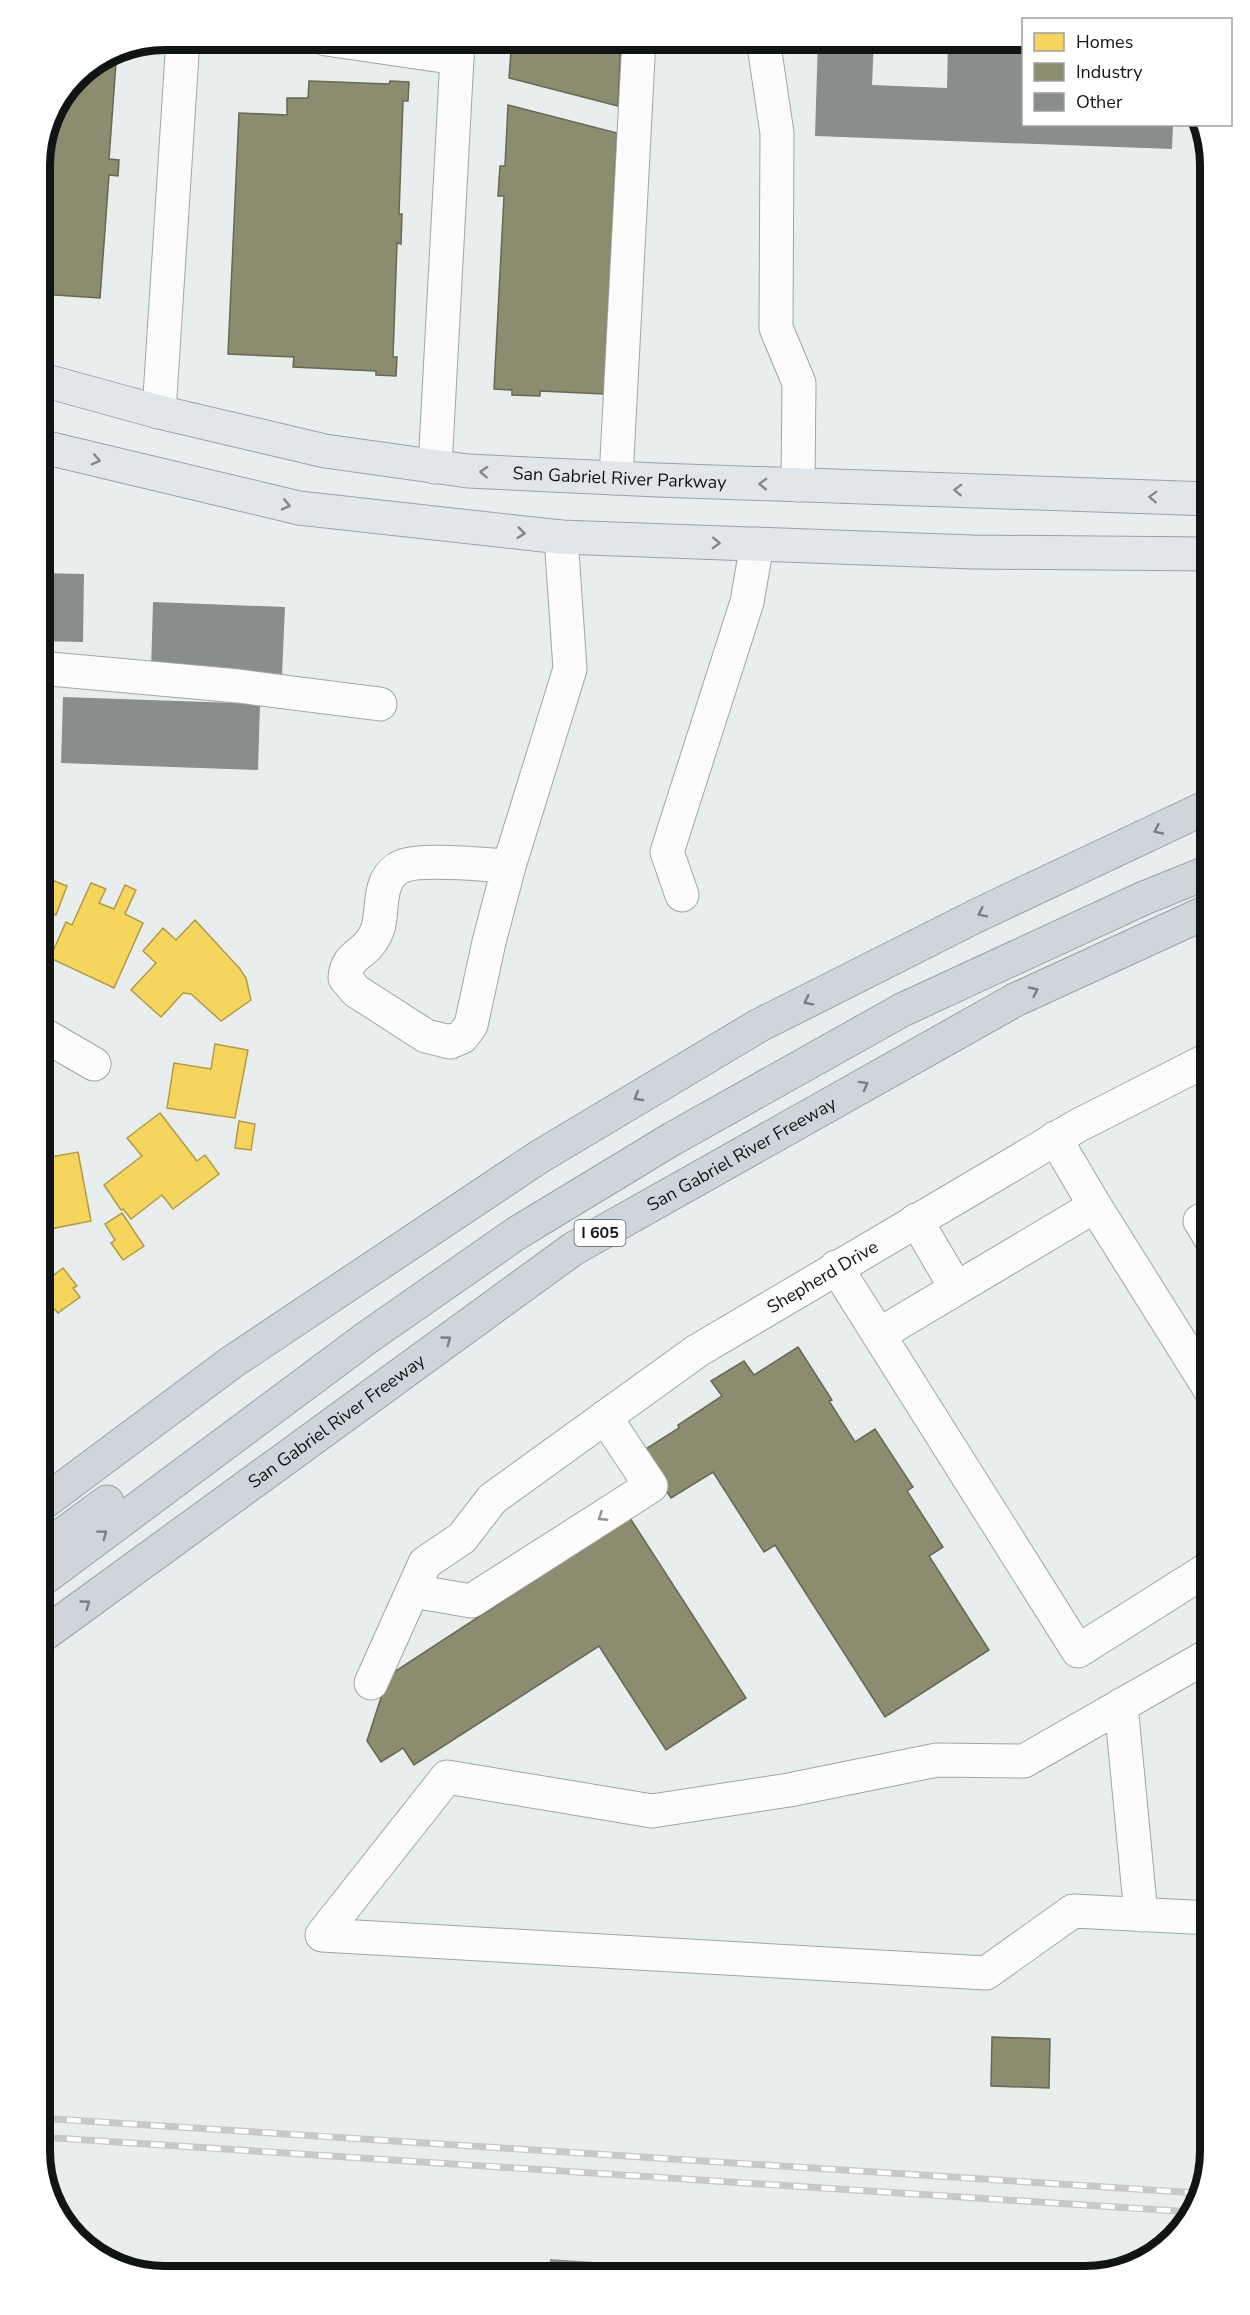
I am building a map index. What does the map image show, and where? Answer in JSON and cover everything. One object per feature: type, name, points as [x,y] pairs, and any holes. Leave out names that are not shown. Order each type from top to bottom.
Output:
[{"type":"highway","points":[[50,1498],[232,1362],[529,1164],[758,1026],[978,915],[1200,810]]},
{"type":"highway","points":[[50,1544],[377,1306],[556,1190],[728,1085],[977,956],[1200,855]]},
{"type":"highway","points":[[50,1574],[365,1339],[517,1233],[672,1139],[902,1010],[1144,898],[1200,875]]},
{"type":"highway","name":"San Gabriel River Freeway","points":[[50,1630],[573,1249],[1015,1000],[1200,915]]},
{"type":"main road","name":"San Gabriel River Parkway","points":[[50,382],[159,412],[325,451],[468,471],[1200,499]]},
{"type":"main road","points":[[50,449],[299,508],[561,537],[973,552],[1200,554]]},
{"type":"street","points":[[159,412],[182,50]]},
{"type":"street","points":[[435,467],[457,50]]},
{"type":"street","points":[[616,478],[638,50]]},
{"type":"street","points":[[765,50],[777,133],[776,328],[799,383],[798,485]]},
{"type":"street","points":[[509,866],[419,862],[402,866],[390,875],[384,888],[376,934],[367,949],[354,957],[346,966],[345,978],[356,991],[426,1036],[450,1042],[462,1036],[471,1025],[509,866],[570,669],[561,537]]},
{"type":"street","points":[[682,895],[667,852],[747,602],[757,544]]},
{"type":"street","points":[[50,669],[238,687],[380,704]]},
{"type":"street","points":[[50,1038],[94,1064]]},
{"type":"street","name":"Shepherd Drive","points":[[371,1683],[425,1563],[462,1538],[492,1499],[696,1351],[1055,1138],[1200,1064]]},
{"type":"street","points":[[1055,1138],[1200,1373]]},
{"type":"street","points":[[880,1334],[1095,1206]]},
{"type":"street","points":[[916,1220],[956,1288]]},
{"type":"street","points":[[836,1267],[1078,1651],[1200,1574]]},
{"type":"street","points":[[413,1591],[471,1601],[651,1486],[605,1417]]},
{"type":"street","points":[[1200,1660],[1024,1761],[937,1760],[789,1790],[652,1811],[447,1777],[322,1935],[986,1973],[1073,1911],[1200,1918]]},
{"type":"street","points":[[1121,1705],[1141,1915]]},
{"type":"building: Homes","points":[[50,879],[67,886],[56,915],[50,913]]},
{"type":"building: Homes","points":[[91,883],[106,889],[99,903],[114,909],[125,885],[136,890],[125,914],[143,923],[114,988],[50,958],[66,922],[72,925]]},
{"type":"building: Homes","points":[[195,920],[246,978],[251,1000],[221,1021],[191,994],[183,993],[161,1017],[131,990],[156,963],[143,951],[163,928],[176,940]]},
{"type":"building: Homes","points":[[215,1044],[248,1050],[235,1118],[167,1108],[174,1063],[211,1069]]},
{"type":"building: Homes","points":[[160,1113],[197,1161],[205,1155],[219,1174],[173,1209],[162,1195],[131,1219],[123,1209],[121,1210],[104,1185],[142,1156],[127,1138]]},
{"type":"building: Homes","points":[[239,1121],[255,1124],[251,1150],[235,1148]]},
{"type":"building: Homes","points":[[50,1152],[51,1157],[78,1152],[91,1221],[50,1229]]},
{"type":"building: Homes","points":[[122,1213],[144,1246],[123,1260],[111,1243],[115,1240],[105,1224]]},
{"type":"building: Homes","points":[[63,1268],[77,1286],[73,1288],[80,1297],[58,1313],[50,1304],[50,1278]]},
{"type":"building: Industry","points":[[621,50],[618,106],[509,78],[511,51],[504,51]]},
{"type":"building: Industry","points":[[116,60],[109,159],[119,160],[118,176],[109,175],[100,298],[50,295],[50,150],[61,114],[73,95],[89,78]]},
{"type":"building: Industry","points":[[309,81],[389,84],[390,81],[409,82],[408,101],[403,101],[399,214],[402,214],[401,244],[397,243],[393,357],[397,357],[396,376],[376,375],[376,371],[293,367],[294,357],[228,354],[239,113],[287,115],[287,98],[308,98]]},
{"type":"building: Industry","points":[[508,105],[617,133],[604,394],[540,391],[540,396],[512,395],[512,390],[494,389],[504,196],[498,196],[500,166],[505,166]]},
{"type":"building: Industry","points":[[798,1347],[832,1400],[829,1401],[855,1442],[875,1429],[913,1487],[907,1491],[943,1547],[929,1556],[989,1650],[885,1717],[775,1545],[764,1552],[713,1472],[671,1498],[641,1452],[679,1428],[678,1425],[722,1396],[711,1381],[744,1361],[754,1375]]},
{"type":"building: Industry","points":[[630,1518],[746,1698],[666,1750],[599,1646],[414,1765],[403,1748],[381,1762],[367,1741],[388,1676]]},
{"type":"building: Industry","points":[[992,2037],[1050,2039],[1049,2088],[991,2086]]},
{"type":"building: Other","points":[[818,50],[874,50],[872,85],[947,88],[948,50],[1022,50],[1022,126],[1173,126],[1172,149],[815,136]]},
{"type":"building: Other","points":[[50,573],[84,574],[83,642],[50,641]]},
{"type":"building: Other","points":[[153,602],[285,607],[282,676],[151,671]]},
{"type":"building: Other","points":[[63,697],[260,704],[258,770],[61,763]]},
{"type":"building: Other","points":[[550,2259],[645,2266],[550,2265]]},
{"type":"railway","points":[[50,2119],[1192,2193]]},
{"type":"railway","points":[[50,2138],[1183,2211]]}]
